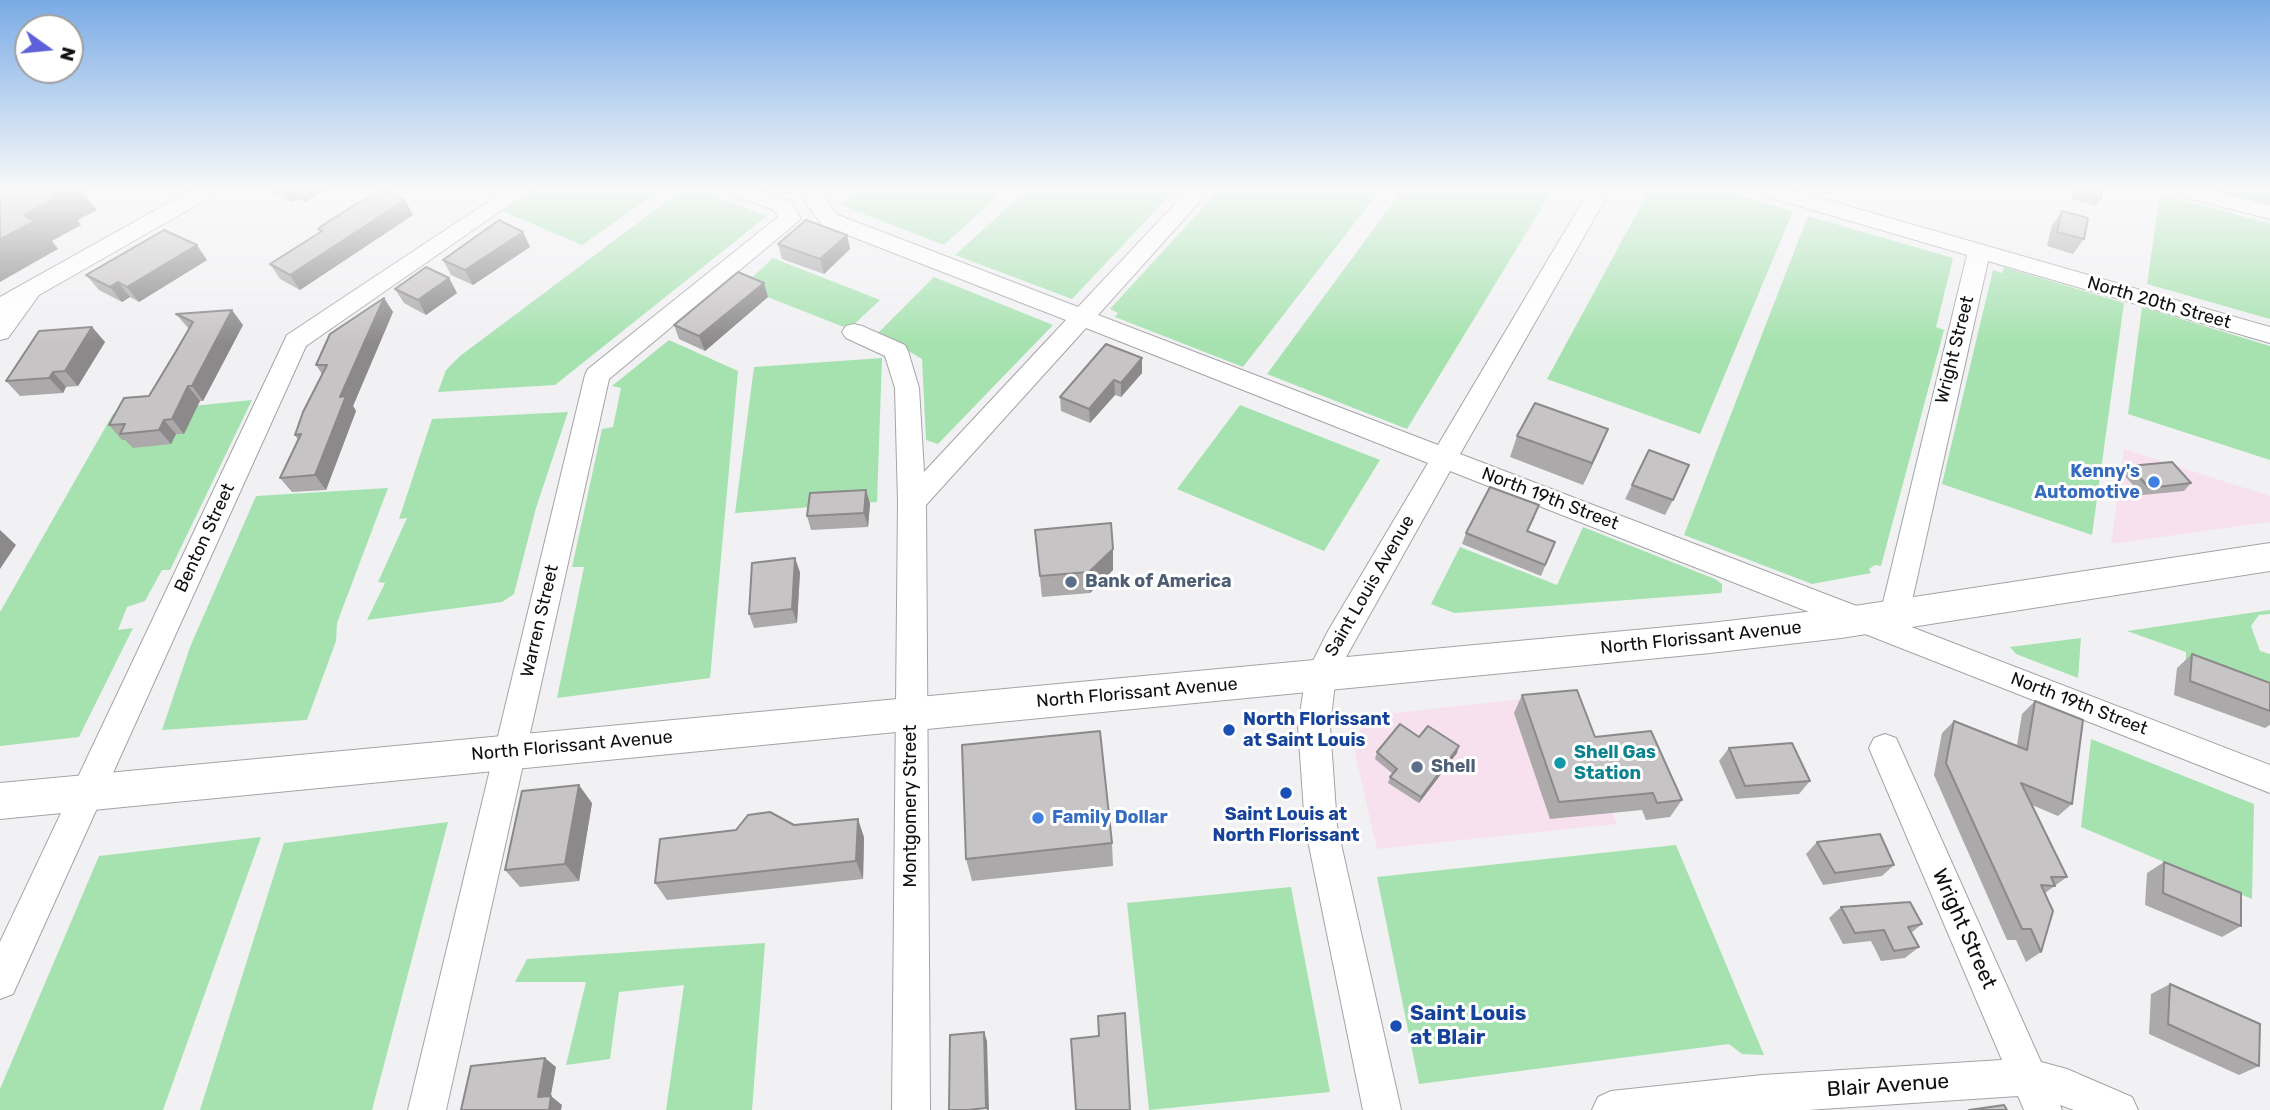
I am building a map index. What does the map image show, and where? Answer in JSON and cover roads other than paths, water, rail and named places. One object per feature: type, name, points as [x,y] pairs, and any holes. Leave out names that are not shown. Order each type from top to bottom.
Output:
[{"type":"main road","name":"North Florissant Avenue","points":[[0,801],[1710,638],[1877,617],[2270,557]]},
{"type":"street","points":[[0,307],[116,241]]},
{"type":"street","name":"Benton Street","points":[[0,981],[296,341],[444,241]]},
{"type":"street","name":"Warren Street","points":[[427,1110],[597,375],[763,241]]},
{"type":"street","name":"North 19th Street","points":[[883,241],[1444,458],[1877,617],[2270,779]]},
{"type":"street","points":[[912,502],[1153,241]]},
{"type":"street","name":"Saint Louis Avenue","points":[[1382,1110],[1321,826],[1314,726],[1321,675],[1338,640],[1571,241]]},
{"type":"street","name":"North 20th Street","points":[[1944,241],[2270,335]]},
{"type":"street","name":"Wright Street","points":[[1877,617],[1979,251]]},
{"type":"street","points":[[0,332],[36,286]]},
{"type":"street","name":"Montgomery Street","points":[[855,332],[891,348],[900,358],[907,388],[912,502],[911,1110]]},
{"type":"street","name":"Wright Street","points":[[1885,748],[2035,1093]]},
{"type":"street","name":"Blair Avenue","points":[[1611,1110],[1762,1094],[2035,1093],[2067,1088],[2119,1110]]},
{"type":"place","name":"Kenny's Automotive","points":[[2154,482]]},
{"type":"place","name":"Bank of America","points":[[1071,582]]},
{"type":"place","name":"North Florissant at Saint Louis","points":[[1229,730]]},
{"type":"place","name":"Shell Gas Station","points":[[1560,763]]},
{"type":"place","name":"Shell","points":[[1417,767]]},
{"type":"place","name":"Saint Louis at North Florissant","points":[[1286,793]]},
{"type":"place","name":"Family Dollar","points":[[1038,818]]},
{"type":"place","name":"Saint Louis at Blair","points":[[1396,1026]]}]
